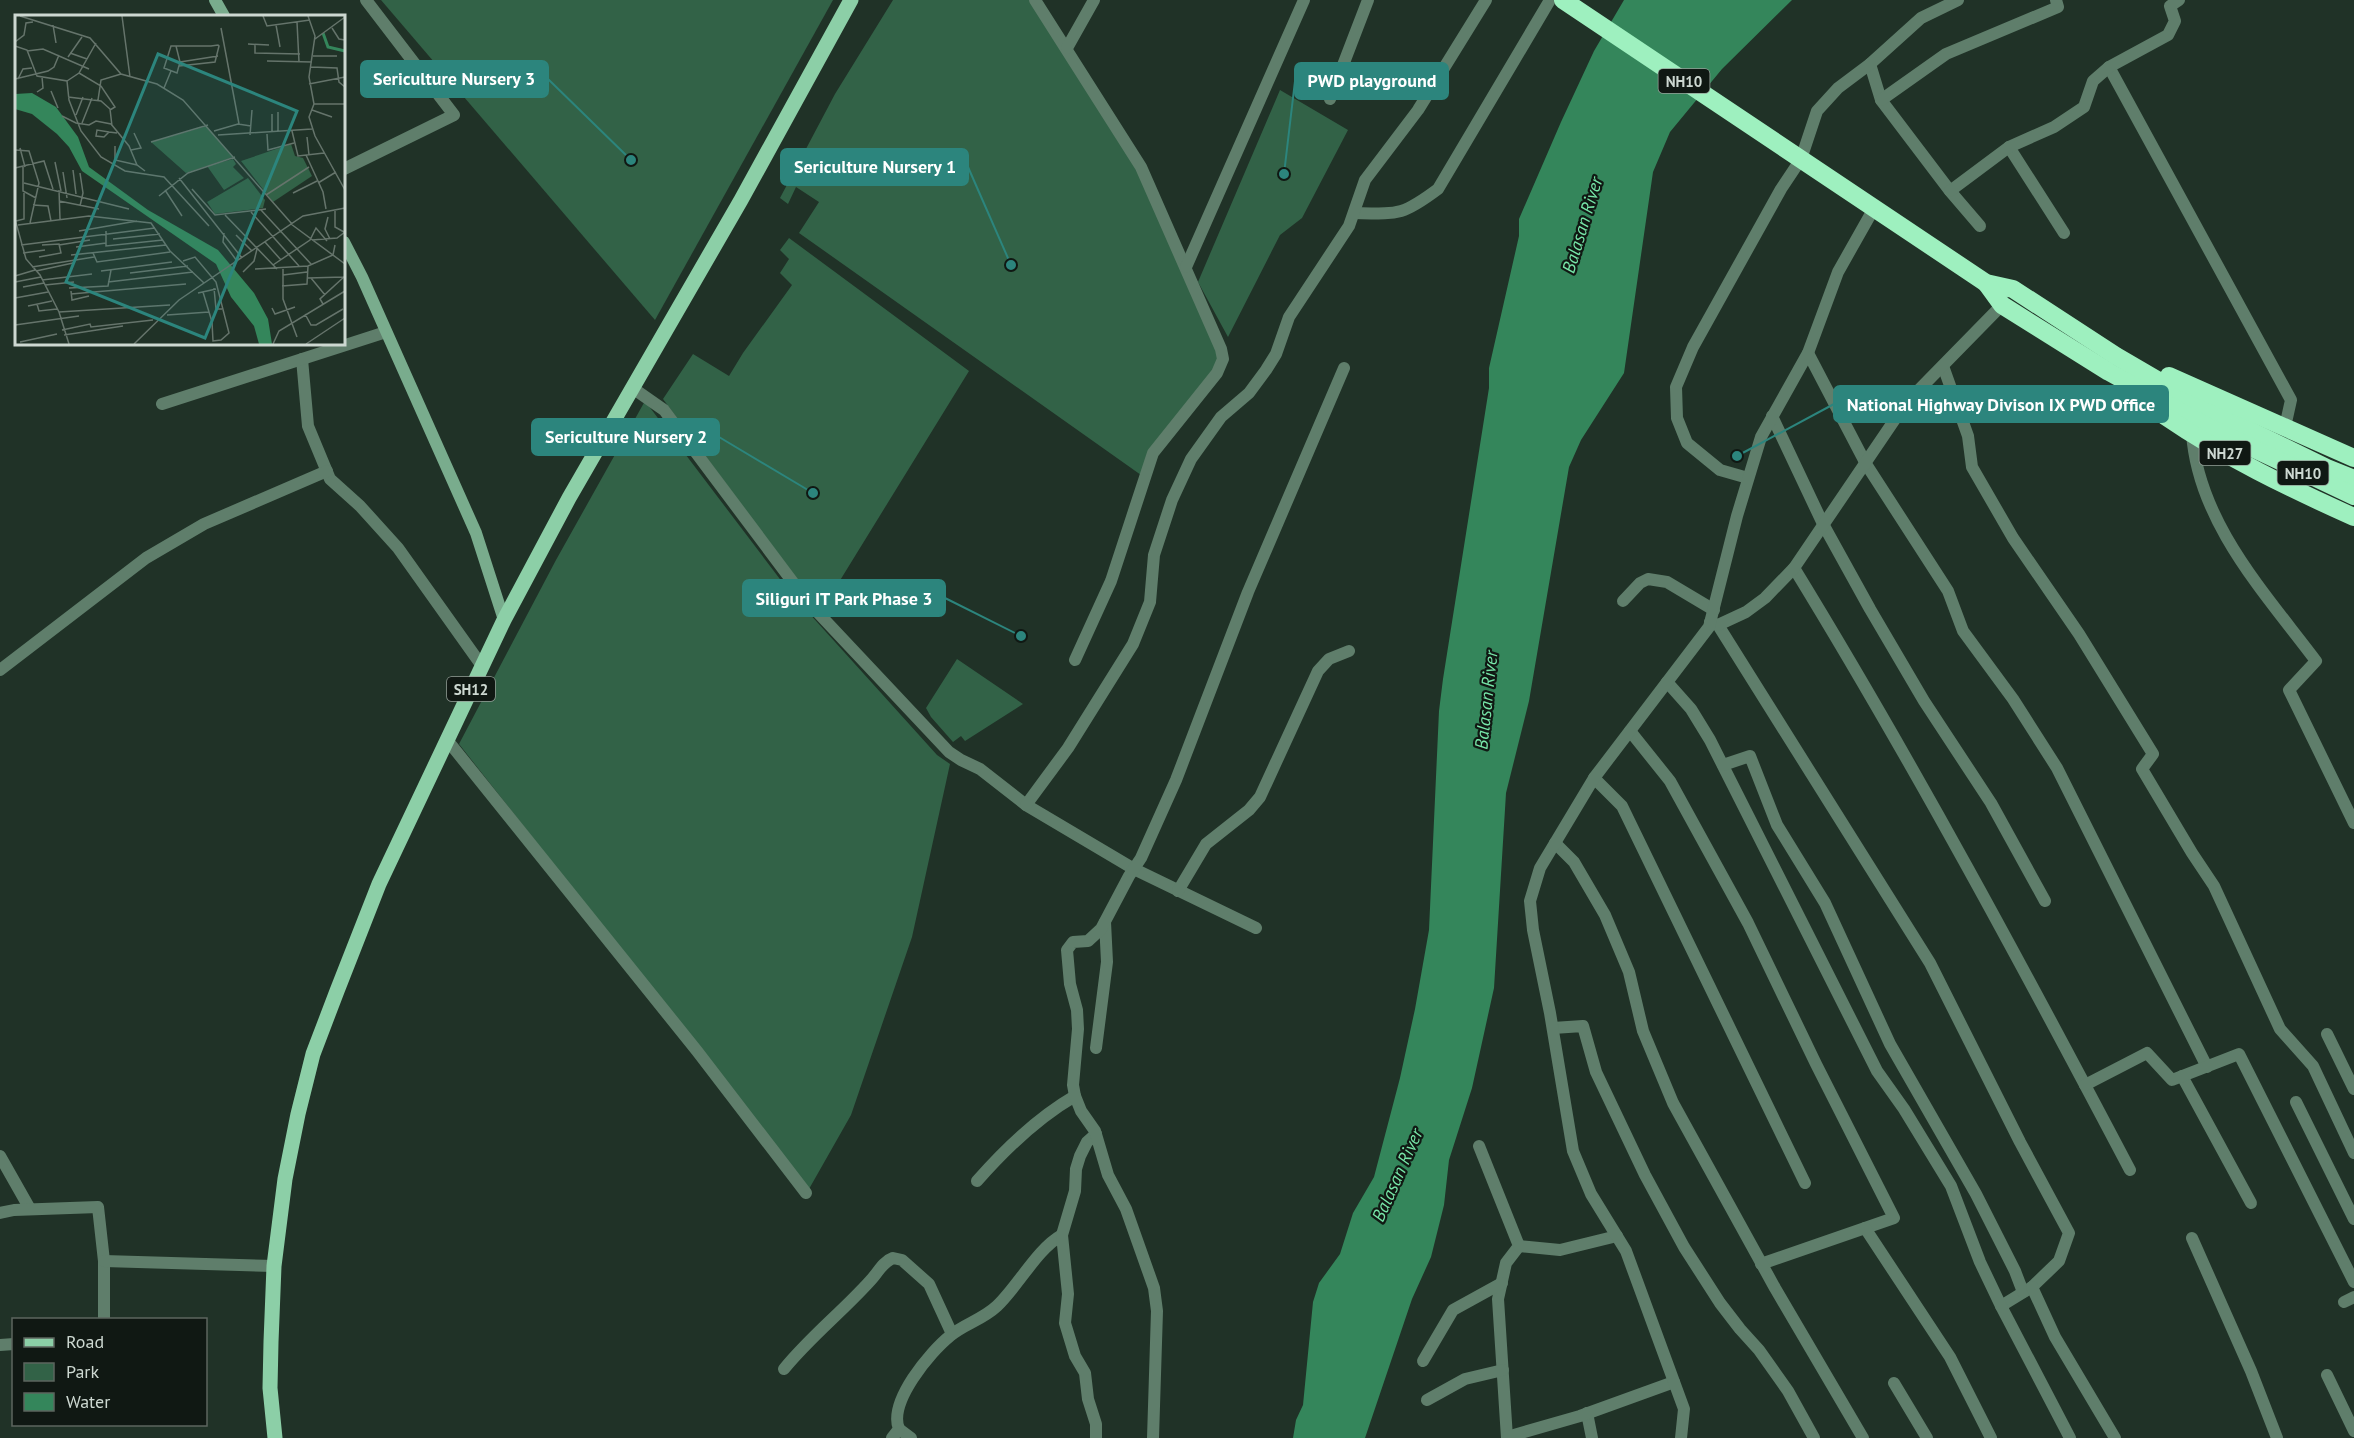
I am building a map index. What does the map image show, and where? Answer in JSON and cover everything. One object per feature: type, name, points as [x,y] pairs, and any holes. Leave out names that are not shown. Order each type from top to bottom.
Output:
[{"type":"highway","name":"NH10","points":[[1560,1],[1986,283],[2013,290],[2112,364]]},
{"type":"highway","name":"NH10","points":[[1986,283],[2002,305],[2112,364],[2212,412],[2254,442],[2354,496]]},
{"type":"highway","points":[[2112,364],[2122,353],[2354,458]]},
{"type":"highway","name":"NH27","points":[[2112,364],[2110,378],[2192,433],[2288,488],[2354,517]]},
{"type":"highway","name":"NH10","points":[[2254,442],[2354,479]]},
{"type":"main road","name":"SH12","points":[[275,1438],[270,1388],[274,1266],[285,1179],[314,1054],[379,884],[504,620],[569,498],[747,190],[851,0]]},
{"type":"street","points":[[215,0],[223,15]]},
{"type":"street","points":[[345,169],[454,116],[366,0]]},
{"type":"street","points":[[1035,0],[1141,168],[1221,349],[1222,363],[1208,387],[1153,453],[1111,581],[1075,660]]},
{"type":"street","points":[[1067,48],[1094,0]]},
{"type":"street","points":[[1186,267],[1304,0]]},
{"type":"street","points":[[1330,99],[1368,0]]},
{"type":"street","points":[[1026,805],[1068,748],[1133,644],[1150,602],[1154,555],[1172,500],[1191,459],[1221,417],[1249,393],[1266,370],[1276,354],[1289,317],[1349,226],[1365,180],[1418,110],[1486,0]]},
{"type":"street","points":[[1748,478],[1720,470],[1687,443],[1677,418],[1676,387],[1693,347],[1781,189],[1801,159],[1817,111],[1839,88],[1870,64],[1921,18],[1958,0]]},
{"type":"street","points":[[1881,100],[1946,54],[2058,7],[2056,0]]},
{"type":"street","points":[[1950,191],[2009,147],[2054,127],[2084,107],[2093,81],[2109,67],[2168,35],[2175,21],[2170,6],[2179,0]]},
{"type":"street","points":[[1354,213],[1393,214],[1411,208],[1438,189],[1560,1]]},
{"type":"street","points":[[1870,64],[1881,100],[1950,191],[1980,226]]},
{"type":"street","points":[[2109,67],[2291,400],[2285,427]]},
{"type":"street","points":[[2009,147],[2064,233]]},
{"type":"street","points":[[1681,1438],[1684,1409],[1626,1251],[1591,1194],[1573,1151],[1553,1029],[1533,930],[1530,901],[1540,868],[1594,778],[1714,619],[1748,478],[1761,437],[1808,353],[1838,272],[1873,210]]},
{"type":"street","points":[[345,244],[476,533],[504,620]]},
{"type":"street","points":[[1714,619],[1746,612],[1765,598],[1794,568],[1906,403],[2002,305]]},
{"type":"street","points":[[162,404],[386,332]]},
{"type":"street","points":[[1808,353],[1866,464],[1948,591],[1963,631],[2013,699],[2057,768],[2207,1067]]},
{"type":"street","points":[[302,359],[308,426],[330,479],[360,506],[398,548],[482,666]]},
{"type":"street","points":[[1943,366],[1968,436],[1972,467],[2013,538],[2079,634],[2152,754],[2142,769],[2192,854],[2214,886],[2280,1029],[2313,1066],[2354,1152]]},
{"type":"street","points":[[1153,1438],[1157,1311],[1154,1288],[1126,1209],[1108,1175],[1096,1134],[1081,1111],[1075,1096],[1073,1085],[1078,1029],[1077,1010],[1070,984],[1067,950],[1073,942],[1088,941],[1095,936],[1141,858],[1176,780],[1248,592],[1344,368]]},
{"type":"street","points":[[634,389],[664,410],[807,601],[955,756],[980,769],[1026,805],[1134,869],[1256,928]]},
{"type":"street","points":[[1772,416],[1823,524],[1924,701],[1991,803],[2045,901]]},
{"type":"street","points":[[2192,433],[2198,475],[2216,518],[2252,575],[2316,661],[2289,690],[2354,823]]},
{"type":"street","points":[[0,670],[146,558],[204,524],[327,471]]},
{"type":"street","points":[[1794,568],[1878,707],[2130,1170]]},
{"type":"street","points":[[1623,601],[1648,579],[1667,582],[1714,619],[1930,963],[2020,1142],[2069,1233],[2059,1261],[2027,1290],[2001,1306]]},
{"type":"street","points":[[1178,891],[1206,844],[1249,810],[1260,797],[1312,682],[1323,663],[1349,651]]},
{"type":"street","points":[[1667,682],[1691,709],[1723,765],[1877,1071],[1904,1109],[1951,1186],[1980,1262],[2070,1438]]},
{"type":"street","points":[[1630,731],[1670,781],[1748,923],[1894,1218],[1761,1263]]},
{"type":"street","points":[[448,741],[697,1051],[806,1193]]},
{"type":"street","points":[[1723,765],[1750,756],[1778,825],[1825,903],[1890,1044],[1976,1194],[2015,1271],[2115,1438]]},
{"type":"street","points":[[1594,778],[1622,806],[1804,1183]]},
{"type":"street","points":[[1555,843],[1574,862],[1605,915],[1629,972],[1643,1032],[1673,1103],[1761,1263],[1863,1438]]},
{"type":"street","points":[[1096,1048],[1107,962],[1105,921]]},
{"type":"street","points":[[1553,1029],[1583,1026],[1596,1072],[1645,1175],[1684,1248],[1720,1303],[1759,1350],[1788,1391],[1814,1438]]},
{"type":"street","points":[[2327,1034],[2354,1089]]},
{"type":"street","points":[[2085,1085],[2147,1053],[2172,1080],[2239,1054],[2354,1282]]},
{"type":"street","points":[[2182,1076],[2251,1203]]},
{"type":"street","points":[[977,1180],[1010,1145],[1053,1109],[1075,1096]]},
{"type":"street","points":[[2296,1102],[2354,1219]]},
{"type":"street","points":[[1096,1134],[1087,1142],[1080,1156],[1076,1169],[1074,1197],[1062,1234],[1068,1294],[1065,1323],[1075,1356],[1085,1373],[1088,1399],[1096,1424],[1096,1438]]},
{"type":"street","points":[[1479,1146],[1519,1246]]},
{"type":"street","points":[[0,1156],[30,1209]]},
{"type":"street","points":[[0,1213],[30,1209],[98,1207],[104,1261],[104,1318]]},
{"type":"street","points":[[1865,1228],[1950,1357],[1991,1438]]},
{"type":"street","points":[[911,1438],[896,1434],[898,1410],[918,1370],[952,1334],[976,1322],[997,1306],[1022,1278],[1043,1249],[1062,1234]]},
{"type":"street","points":[[1519,1246],[1560,1250],[1617,1236]]},
{"type":"street","points":[[2192,1238],[2251,1371],[2277,1438]]},
{"type":"street","points":[[1519,1246],[1506,1263],[1498,1299],[1507,1438],[1674,1382]]},
{"type":"street","points":[[784,1369],[800,1348],[868,1283],[885,1262],[893,1258],[902,1260],[929,1284],[952,1334]]},
{"type":"street","points":[[104,1261],[274,1266]]},
{"type":"street","points":[[1423,1361],[1453,1310],[1502,1283]]},
{"type":"street","points":[[1427,1400],[1465,1379],[1503,1370]]},
{"type":"street","points":[[2327,1375],[2354,1431]]},
{"type":"street","points":[[1894,1383],[1927,1438]]},
{"type":"street","points":[[1587,1413],[1592,1438]]},
{"type":"green space","points":[[381,0],[833,0],[655,320]]},
{"type":"green space","points":[[893,0],[1033,0],[1136,166],[1219,354],[1218,364],[1141,475],[799,233],[819,202],[796,187],[788,204],[780,198],[835,94]]},
{"type":"green space","points":[[1280,90],[1348,130],[1302,218],[1280,235],[1228,337],[1198,282]]},
{"type":"green space","points":[[789,238],[969,371],[823,608],[803,587],[663,399],[693,354],[729,376],[792,285],[780,273],[789,259],[780,250]]},
{"type":"green space","points":[[645,401],[789,591],[937,755],[950,764],[912,937],[851,1115],[809,1189],[459,744],[556,560]]},
{"type":"green space","points":[[957,659],[1023,704],[965,741],[961,736],[953,742],[926,708]]},
{"type":"water","name":"Balasan River","points":[[1624,0],[1792,0],[1722,69],[1670,132],[1653,172],[1624,373],[1581,440],[1569,467],[1529,701],[1506,793],[1494,988],[1472,1088],[1449,1160],[1444,1205],[1431,1257],[1412,1299],[1365,1438],[1293,1438],[1296,1420],[1303,1405],[1313,1302],[1319,1283],[1340,1254],[1353,1213],[1374,1177],[1415,1009],[1429,930],[1439,711],[1443,679],[1489,388],[1489,368],[1519,236],[1519,219],[1594,51]]},
{"type":"place","name":"Sericulture Nursery 3","points":[[631,160]]},
{"type":"place","name":"PWD playground","points":[[1284,174]]},
{"type":"place","name":"Sericulture Nursery 1","points":[[1011,265]]},
{"type":"place","name":"National Highway Divison IX PWD Office","points":[[1737,456]]},
{"type":"place","name":"Sericulture Nursery 2","points":[[813,493]]},
{"type":"place","name":"Siliguri IT Park Phase 3","points":[[1021,636]]}]
